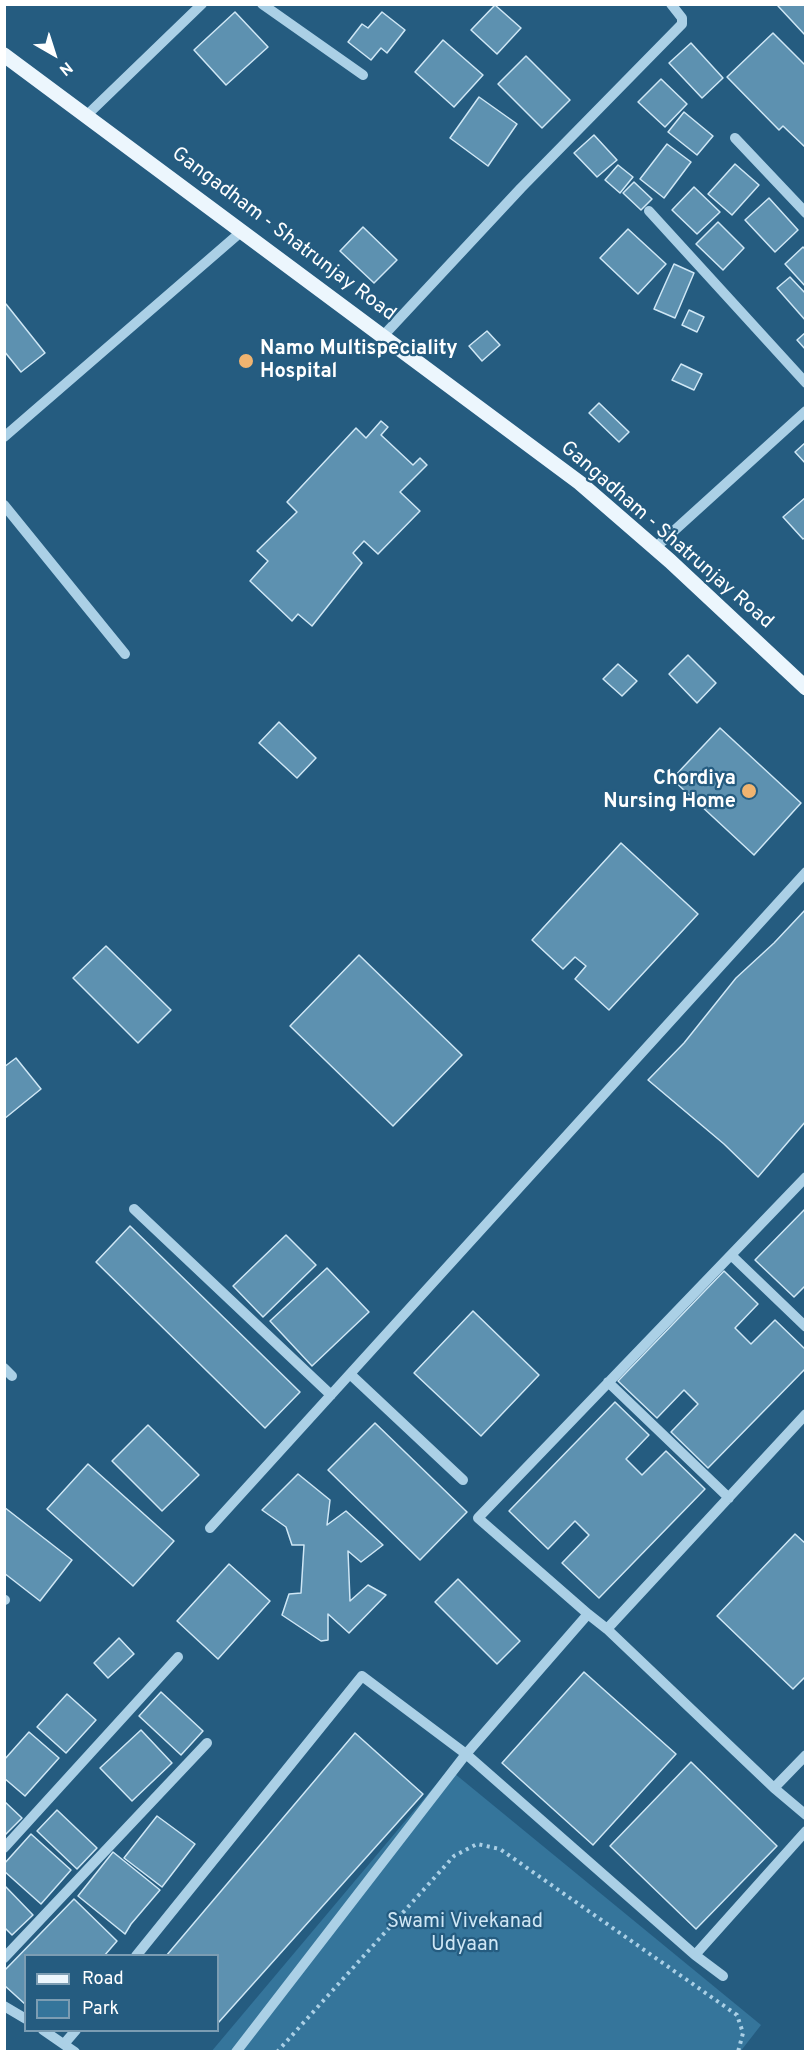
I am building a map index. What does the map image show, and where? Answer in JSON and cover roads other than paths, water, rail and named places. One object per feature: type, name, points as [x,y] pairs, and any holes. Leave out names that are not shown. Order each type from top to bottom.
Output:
[{"type":"main road","name":"Gangadham - Shatrunjay Road","points":[[4,55],[580,483],[655,548],[806,688]]},
{"type":"street","points":[[86,116],[202,4]]},
{"type":"street","points":[[262,4],[363,75]]},
{"type":"street","points":[[383,336],[521,188],[682,24],[682,18],[671,4]]},
{"type":"street","points":[[735,138],[806,213]]},
{"type":"street","points":[[649,211],[806,383]]},
{"type":"street","points":[[4,437],[242,231]]},
{"type":"street","points":[[655,548],[806,411]]},
{"type":"street","points":[[4,505],[124,654]]},
{"type":"street","points":[[210,1528],[806,872]]},
{"type":"street","points":[[806,1177],[478,1518],[607,1629],[774,1788],[806,1815]]},
{"type":"street","points":[[134,1209],[331,1395]]},
{"type":"street","points":[[731,1255],[806,1327]]},
{"type":"street","points":[[350,1374],[464,1480]]},
{"type":"street","points":[[608,1382],[729,1498]]},
{"type":"street","points":[[607,1629],[806,1414]]},
{"type":"street","points":[[236,2052],[466,1754],[588,1614]]},
{"type":"street","points":[[4,1848],[178,1657]]},
{"type":"street","points":[[138,1954],[362,1676],[466,1754],[695,1955],[723,1976]]},
{"type":"street","points":[[4,1958],[207,1743]]},
{"type":"street","points":[[774,1788],[806,1755]]},
{"type":"street","points":[[695,1955],[806,1831]]},
{"type":"street","points":[[4,2006],[24,2018]]},
{"type":"street","points":[[45,2032],[75,2052]]},
{"type":"street","points":[[64,2044],[75,2032]]},
{"type":"place","name":"Namo Multispeciality Hospital","points":[[246,361]]},
{"type":"place","name":"Chordiya Nursing Home","points":[[749,791]]},
{"type":"park label","name":"Swami Vivekanad Udyaan","points":[[465,1934]]}]
